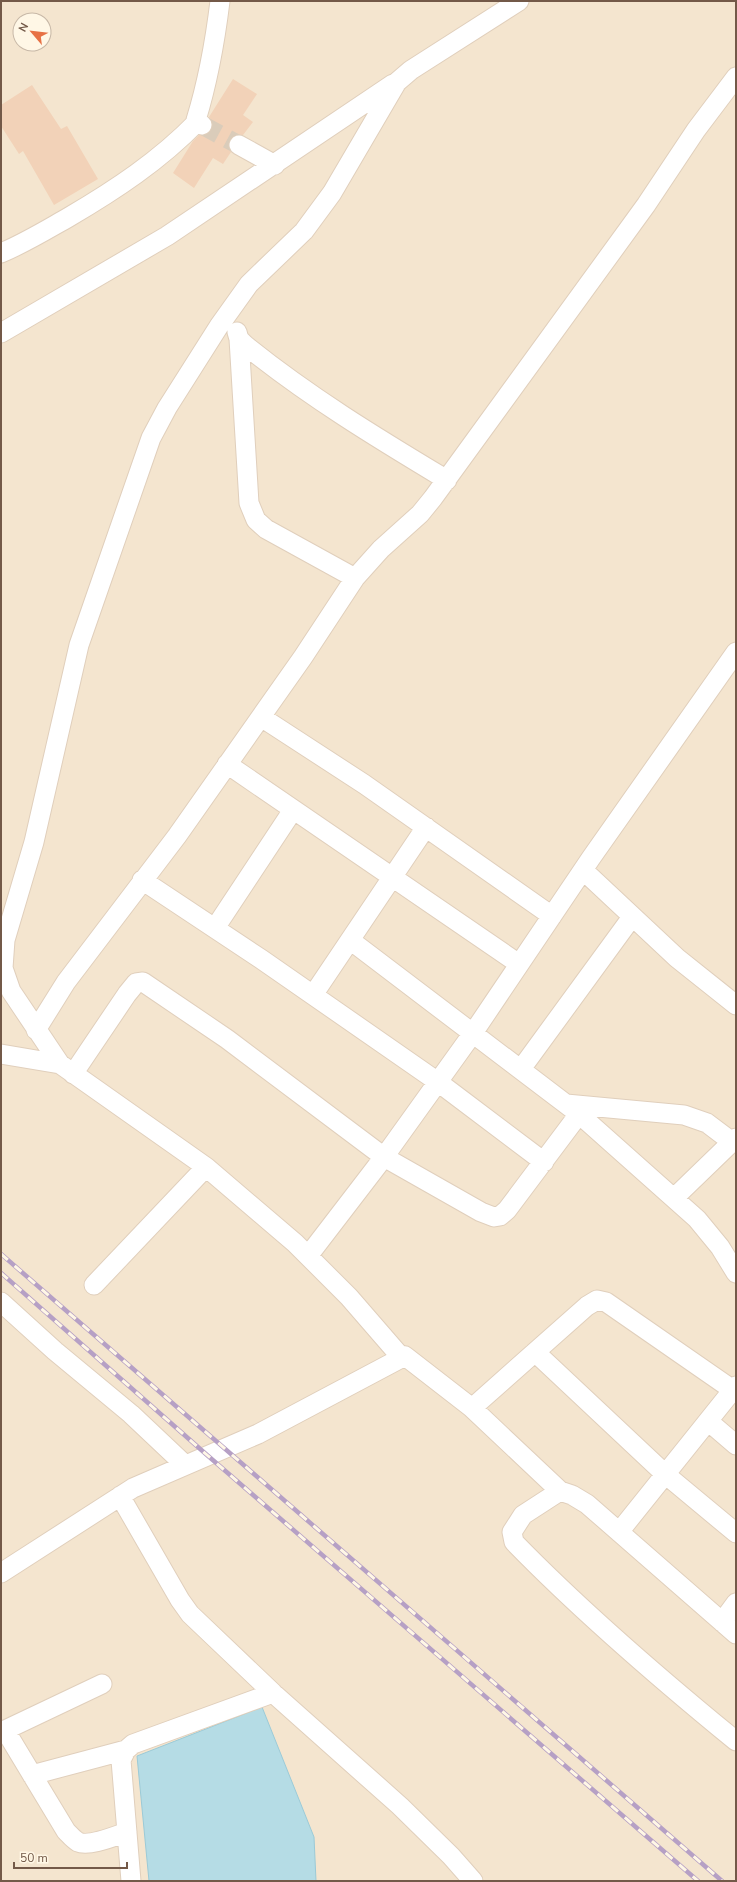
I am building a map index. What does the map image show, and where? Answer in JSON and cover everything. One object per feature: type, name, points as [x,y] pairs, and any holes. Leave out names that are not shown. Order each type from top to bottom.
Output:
[{"type":"street","points":[[1,253],[21,244],[127,181],[199,124],[196,120],[215,44],[220,1]]},
{"type":"street","points":[[1,333],[167,236],[275,165],[397,82],[406,74],[519,1]]},
{"type":"street","points":[[36,1030],[66,982],[142,880],[177,836],[303,657],[355,578],[381,548],[420,514],[447,480],[646,205],[696,130],[736,77]]},
{"type":"street","points":[[397,82],[328,199],[304,231],[249,284],[157,425],[131,492],[78,645],[34,842],[6,919],[3,968],[11,991],[36,1030],[66,1069],[206,1168],[295,1243],[378,1329],[401,1357]]},
{"type":"street","points":[[239,145],[275,165]]},
{"type":"street","points":[[232,308],[239,339],[249,503],[252,513],[260,524],[274,534],[355,578]]},
{"type":"street","points":[[239,339],[253,352],[320,401],[369,433],[447,480]]},
{"type":"street","points":[[308,1256],[384,1157],[473,1033],[583,870],[736,652]]},
{"type":"street","points":[[261,716],[364,784],[552,916]]},
{"type":"street","points":[[227,764],[519,964]]},
{"type":"street","points":[[215,928],[294,810]]},
{"type":"street","points":[[312,995],[393,878],[426,827]]},
{"type":"street","points":[[583,870],[677,958],[736,1005]]},
{"type":"street","points":[[142,880],[215,928],[438,1082],[544,1162]]},
{"type":"street","points":[[521,1069],[632,917]]},
{"type":"street","points":[[350,940],[573,1109],[697,1219],[720,1247],[736,1273]]},
{"type":"street","points":[[66,1069],[136,983],[143,982],[227,1038],[384,1157],[471,1207],[494,1217],[500,1216],[507,1210],[544,1162],[573,1109]]},
{"type":"street","points":[[1,1054],[66,1069]]},
{"type":"street","points":[[573,1109],[684,1116],[707,1123],[734,1140],[674,1198]]},
{"type":"street","points":[[94,1285],[206,1168]]},
{"type":"street","points":[[472,1408],[587,1306],[597,1300],[606,1302],[734,1388],[619,1532]]},
{"type":"street","points":[[1,1302],[55,1351],[131,1414],[184,1464]]},
{"type":"street","points":[[535,1352],[665,1474],[736,1533]]},
{"type":"street","points":[[1,1572],[139,1485],[184,1464],[258,1434],[405,1356],[472,1408],[560,1491],[572,1495],[587,1504],[736,1634]]},
{"type":"street","points":[[708,1421],[736,1446]]},
{"type":"street","points":[[560,1491],[522,1515],[512,1532],[514,1542],[583,1609],[684,1698],[736,1740]]},
{"type":"street","points":[[120,1496],[180,1600],[190,1614],[273,1693],[400,1806],[451,1856],[472,1881]]},
{"type":"street","points":[[722,1622],[736,1603]]},
{"type":"street","points":[[102,1684],[3,1731],[66,1831],[79,1842],[87,1844],[127,1832]]},
{"type":"street","points":[[131,1881],[121,1760],[126,1750],[133,1744],[273,1693]]},
{"type":"street","points":[[32,1775],[126,1750]]},
{"type":"shaded area","points":[[1,1],[736,1],[736,1881],[1,1881]]},
{"type":"water","points":[[262,1707],[314,1837],[316,1881],[149,1881],[137,1756]]},
{"type":"building","points":[[233,79],[257,94],[243,115],[253,122],[243,135],[234,135],[230,139],[228,146],[231,152],[223,164],[213,158],[194,188],[173,173],[193,141],[199,135],[205,135],[211,132],[212,122],[209,117]]},
{"type":"building","points":[[32,85],[61,129],[67,126],[98,179],[54,205],[23,151],[19,154],[1,126],[1,105]]},
{"type":"tunnel","points":[[202,125],[239,145]]},
{"type":"railway","points":[[1,1254],[722,1881]]},
{"type":"railway","points":[[1,1273],[207,1455],[698,1881]]}]
